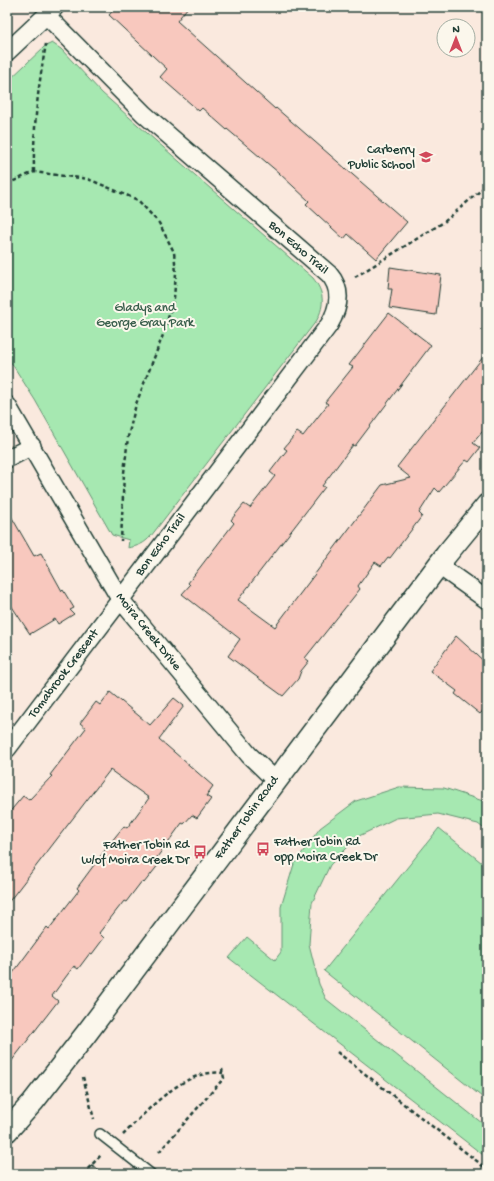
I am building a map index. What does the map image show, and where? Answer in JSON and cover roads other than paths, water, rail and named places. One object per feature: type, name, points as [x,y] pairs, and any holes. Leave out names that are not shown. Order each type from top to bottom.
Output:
[{"type":"street","points":[[7,52],[50,11]]},
{"type":"street","name":"Bon Echo Trail","points":[[50,11],[144,114],[329,274],[336,283],[338,292],[338,304],[335,315],[329,325],[120,599]]},
{"type":"street","name":"Moira Creek Drive","points":[[7,405],[120,599],[249,755],[275,780]]},
{"type":"street","points":[[7,459],[32,446]]},
{"type":"street","name":"Father Tobin Road","points":[[7,1130],[33,1102],[86,1034],[176,916],[275,780],[438,565],[487,505]]},
{"type":"street","points":[[438,565],[487,600]]},
{"type":"street","name":"Tomabrook Crescent","points":[[7,749],[120,599]]},
{"type":"lane","points":[[100,1134],[151,1174]]},
{"type":"place","name":"Carberry Public School","points":[[426,157]]},
{"type":"place","name":"Father Tobin Rd opp Moira Creek Dr","points":[[263,849]]},
{"type":"place","name":"Father Tobin Rd w/of Moira Creek Dr","points":[[200,852]]},
{"type":"park label","name":"Gladys and George Gray Park","points":[[145,316]]}]
